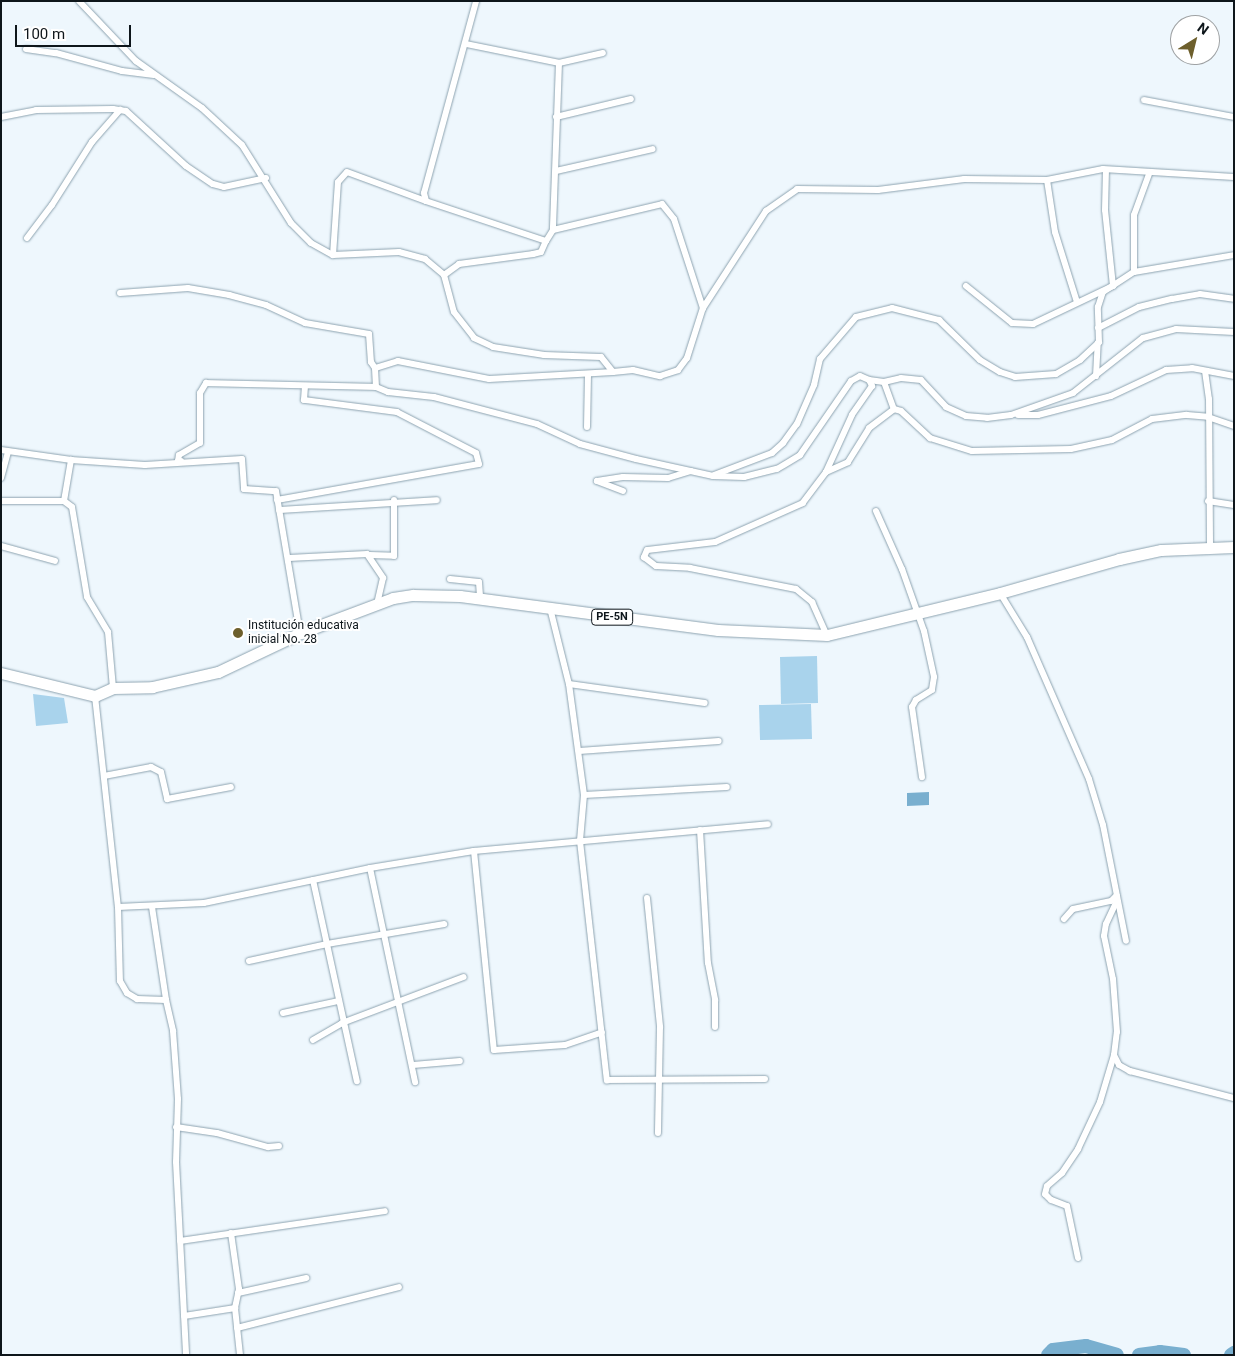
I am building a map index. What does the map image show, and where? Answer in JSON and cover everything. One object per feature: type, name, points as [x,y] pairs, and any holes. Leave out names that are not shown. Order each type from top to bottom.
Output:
[{"type":"highway","name":"PE-5N","points":[[95,696],[113,688],[152,687],[218,672],[300,633],[377,604],[413,595],[480,598],[718,630],[827,635],[1000,593],[1119,559],[1161,550],[1234,547]]},
{"type":"highway","points":[[1,674],[95,696]]},
{"type":"street","points":[[79,1],[102,29],[156,75],[216,120],[242,145],[266,178],[291,223],[310,243],[333,255],[399,252],[425,259],[444,275],[454,312],[474,338],[493,347],[544,356],[601,357],[613,372]]},
{"type":"street","points":[[426,201],[424,193],[466,44],[476,1]]},
{"type":"street","points":[[466,44],[559,63],[603,52]]},
{"type":"street","points":[[26,49],[56,52],[122,71],[156,75]]},
{"type":"street","points":[[444,275],[458,264],[541,252],[553,230],[559,63]]},
{"type":"street","points":[[556,117],[631,99]]},
{"type":"street","points":[[1144,100],[1234,117]]},
{"type":"street","points":[[1,117],[36,110],[120,110],[141,122],[186,166],[213,184],[224,187],[266,178]]},
{"type":"street","points":[[27,238],[52,205],[92,142],[120,110]]},
{"type":"street","points":[[556,171],[652,149]]},
{"type":"street","points":[[1106,170],[1105,210],[1113,286]]},
{"type":"street","points":[[375,368],[398,361],[489,379],[588,375],[633,370],[660,376],[678,370],[687,358],[703,308],[766,211],[797,189],[878,190],[964,179],[1047,180],[1106,170],[1149,174],[1187,173],[1234,178]]},
{"type":"street","points":[[333,255],[338,182],[347,172],[426,201],[546,241]]},
{"type":"street","points":[[1134,272],[1134,215],[1149,174]]},
{"type":"street","points":[[1047,180],[1055,232],[1077,302]]},
{"type":"street","points":[[553,230],[662,204],[674,218],[703,308]]},
{"type":"street","points":[[1096,376],[1099,342],[1098,306],[1103,292],[1134,272],[1234,255]]},
{"type":"street","points":[[966,286],[1012,323],[1033,324],[1113,286]]},
{"type":"street","points":[[120,293],[188,288],[229,294],[266,305],[305,323],[369,334],[376,387]]},
{"type":"street","points":[[1098,328],[1139,307],[1172,299],[1200,294],[1234,298]]},
{"type":"street","points":[[713,476],[772,453],[783,443],[797,424],[814,385],[820,359],[856,316],[892,308],[940,320],[980,360],[1000,372],[1015,377],[1056,374],[1080,360],[1099,342]]},
{"type":"street","points":[[1011,415],[1068,395],[1096,376],[1132,344],[1143,338],[1176,329],[1234,332]]},
{"type":"street","points":[[216,458],[178,462],[178,455],[200,443],[200,393],[206,383],[305,387],[376,387],[388,392],[434,397],[537,424],[580,444],[713,476],[744,477],[777,469],[792,460],[805,448],[851,382],[860,376],[869,380],[884,382],[901,378],[922,380],[946,407],[966,416],[987,418],[1011,415],[1038,415],[1111,396],[1166,370],[1192,368],[1234,376]]},
{"type":"street","points":[[1206,370],[1210,548]]},
{"type":"street","points":[[587,427],[588,375]]},
{"type":"street","points":[[827,635],[812,602],[796,589],[699,570],[656,566],[644,557],[648,550],[715,542],[803,503],[826,472],[852,415],[872,386],[869,380]]},
{"type":"street","points":[[884,382],[894,409]]},
{"type":"street","points":[[277,500],[479,464],[476,453],[397,412],[304,400],[305,387]]},
{"type":"street","points":[[894,409],[901,411],[930,438],[972,451],[1071,449],[1112,440],[1152,419],[1187,415],[1208,417],[1234,426]]},
{"type":"street","points":[[826,472],[848,462],[868,428],[894,409]]},
{"type":"street","points":[[1,478],[4,451],[70,460],[145,465],[216,458],[242,459],[244,489],[276,491],[289,558],[300,633]]},
{"type":"street","points":[[64,501],[70,460]]},
{"type":"street","points":[[623,491],[597,480],[623,477],[668,478],[691,471]]},
{"type":"street","points":[[279,510],[394,500],[437,500]]},
{"type":"street","points":[[289,558],[363,553],[394,556],[394,500]]},
{"type":"street","points":[[1,501],[64,501],[72,508],[87,597],[108,632],[113,688]]},
{"type":"street","points":[[1208,501],[1234,505]]},
{"type":"street","points":[[876,511],[902,569],[916,613],[924,631],[934,682],[932,690],[916,700],[912,707],[922,777]]},
{"type":"street","points":[[1,546],[55,561]]},
{"type":"street","points":[[370,555],[383,578],[377,604]]},
{"type":"street","points":[[450,579],[479,582],[480,598]]},
{"type":"street","points":[[1000,593],[1026,637],[1089,779],[1103,825],[1118,895],[1106,924],[1104,936],[1113,979],[1117,1032],[1114,1055],[1100,1102],[1078,1149],[1062,1173],[1047,1186],[1045,1194],[1051,1200],[1067,1206],[1078,1258]]},
{"type":"street","points":[[550,608],[569,684],[579,751],[584,795],[580,841],[607,1080],[764,1079]]},
{"type":"street","points":[[569,684],[705,703]]},
{"type":"street","points":[[95,696],[104,776],[102,784],[118,907],[120,982],[127,993],[136,999],[166,1000]]},
{"type":"street","points":[[579,751],[719,741]]},
{"type":"street","points":[[104,776],[151,767],[161,772],[167,799],[231,787]]},
{"type":"street","points":[[584,795],[727,787]]},
{"type":"street","points":[[118,907],[204,903],[370,868],[474,851],[768,824]]},
{"type":"street","points":[[700,830],[708,963],[715,1000],[715,1027]]},
{"type":"street","points":[[474,851],[494,1050],[565,1045],[602,1032]]},
{"type":"street","points":[[370,868],[400,1000],[415,1082]]},
{"type":"street","points":[[313,880],[342,1023],[357,1081]]},
{"type":"street","points":[[1064,919],[1073,909],[1111,901],[1118,895]]},
{"type":"street","points":[[647,898],[660,1027],[661,1079],[658,1133]]},
{"type":"street","points":[[1116,903],[1126,941]]},
{"type":"street","points":[[152,906],[176,1058],[176,1127],[186,1355]]},
{"type":"street","points":[[249,961],[327,944],[444,924]]},
{"type":"street","points":[[314,1040],[342,1023],[464,977]]},
{"type":"street","points":[[283,1013],[338,1001]]},
{"type":"street","points":[[1114,1055],[1119,1064],[1130,1071],[1234,1098]]},
{"type":"street","points":[[413,1066],[460,1061]]},
{"type":"street","points":[[176,1127],[217,1133],[268,1147],[279,1146]]},
{"type":"street","points":[[180,1240],[385,1211]]},
{"type":"street","points":[[231,1233],[238,1293],[235,1308],[240,1355]]},
{"type":"street","points":[[238,1293],[306,1278]]},
{"type":"street","points":[[237,1328],[399,1287]]},
{"type":"street","points":[[184,1316],[235,1308]]},
{"type":"shaded area","points":[[817,656],[818,703],[781,704],[780,657]]},
{"type":"shaded area","points":[[33,694],[64,698],[68,723],[36,726]]},
{"type":"shaded area","points":[[811,704],[812,739],[760,740],[759,705]]},
{"type":"shaded area","points":[[929,792],[929,805],[907,806],[907,793]]},
{"type":"waterway","points":[[1048,1355],[1053,1350],[1086,1346],[1117,1355]]},
{"type":"waterway","points":[[1139,1355],[1160,1352],[1184,1355]]},
{"type":"place","name":"Institución educativa inicial No. 28","points":[[238,633]]}]
